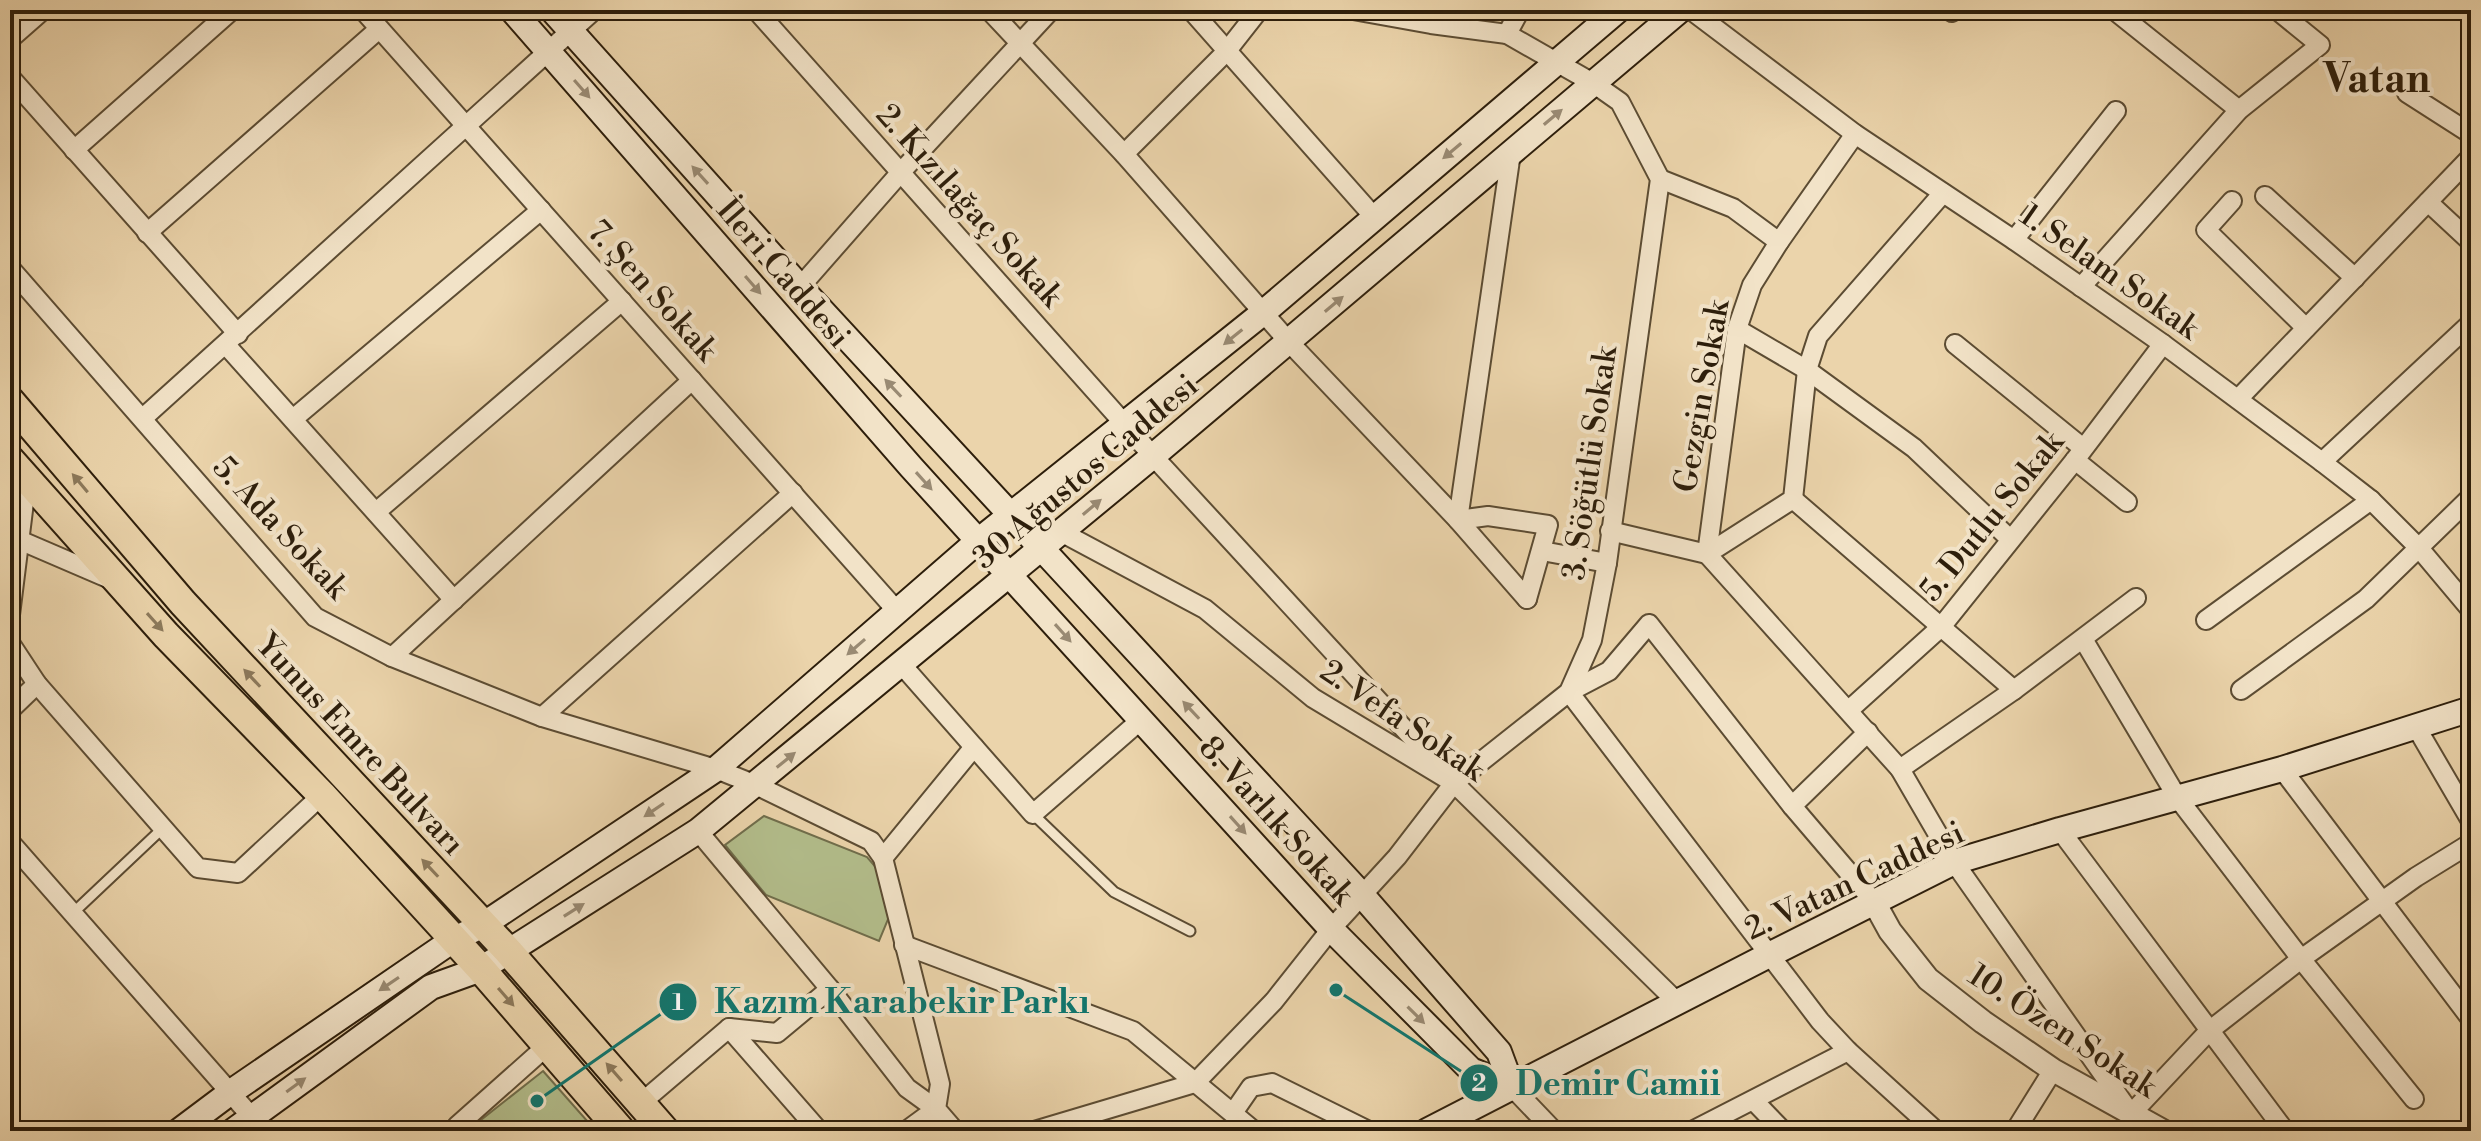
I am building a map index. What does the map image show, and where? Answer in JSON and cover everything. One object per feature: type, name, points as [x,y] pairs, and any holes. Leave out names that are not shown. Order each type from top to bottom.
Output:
[{"type":"main road","name":"İleri Caddesi","points":[[512,10],[1011,575]]},
{"type":"main road","name":"İleri Caddesi","points":[[552,10],[800,287],[1042,548]]},
{"type":"main road","name":"30 Ağustos Caddesi","points":[[250,1126],[431,987],[481,969],[698,831],[756,785],[1061,532],[1139,440],[1264,312],[1618,10]]},
{"type":"main road","name":"30 Ağustos Caddesi","points":[[179,1131],[453,940],[483,925],[716,769],[1011,514],[1139,440],[1289,342],[1680,10]]},
{"type":"main road","name":"Yunus Emre Bulvarı","points":[[10,401],[183,603],[508,951],[665,1131]]},
{"type":"main road","name":"Yunus Emre Bulvarı","points":[[18,469],[166,635],[322,795],[481,969],[621,1131]]},
{"type":"main road","name":"8. Varlık Sokak","points":[[1042,548],[1361,894],[1499,1052],[1512,1087]]},
{"type":"main road","name":"8. Varlık Sokak","points":[[1011,575],[1331,929],[1471,1070],[1512,1087]]},
{"type":"main road","name":"2. Vatan Caddesi","points":[[1427,1131],[1954,862],[2282,769],[2471,709]]},
{"type":"street","points":[[10,39],[43,10]]},
{"type":"street","points":[[74,150],[232,10]]},
{"type":"street","name":"7. Şen Sokak","points":[[363,10],[897,611]]},
{"type":"street","points":[[143,418],[594,10]]},
{"type":"street","name":"2. Kızılağaç Sokak","points":[[756,10],[1139,440],[1454,783]]},
{"type":"street","points":[[989,10],[1124,154],[1289,342],[1458,520],[1527,599],[1548,525],[1488,516],[1458,520]]},
{"type":"street","points":[[800,287],[1051,10]]},
{"type":"street","points":[[1191,10],[1375,218]]},
{"type":"street","points":[[1124,154],[1226,52],[1259,10]]},
{"type":"street","points":[[1353,10],[1434,17],[1507,34],[1620,102],[1660,179],[1733,208],[1779,242]]},
{"type":"street","points":[[1507,34],[1520,10]]},
{"type":"street","name":"1. Selam Sokak","points":[[1691,10],[1855,134],[2014,240],[2239,398],[2371,500],[2419,548],[2471,610]]},
{"type":"street","points":[[2114,10],[2239,110]]},
{"type":"street","points":[[2081,287],[2239,110],[2320,45],[2277,10]]},
{"type":"street","points":[[147,233],[379,29]]},
{"type":"street","points":[[10,77],[147,233],[293,419],[454,600]]},
{"type":"street","points":[[2407,93],[2471,134]]},
{"type":"street","points":[[2014,240],[2116,111]]},
{"type":"street","name":"Gezgin Sokak","points":[[1707,554],[1737,329],[1752,285],[1855,134]]},
{"type":"street","points":[[1458,520],[1511,153]]},
{"type":"street","points":[[2239,398],[2471,157]]},
{"type":"street","name":"3. Söğütlü Sokak","points":[[1195,1083],[1274,1001],[1331,929],[1397,857],[1454,783],[1569,692],[1592,640],[1607,563],[1660,179]]},
{"type":"street","points":[[1793,499],[1807,370],[1818,336],[1943,193]]},
{"type":"street","points":[[2265,196],[2355,278]]},
{"type":"street","points":[[2232,201],[2206,230],[2306,328]]},
{"type":"street","points":[[2428,202],[2471,242]]},
{"type":"street","points":[[293,419],[541,210]]},
{"type":"street","name":"5. Ada Sokak","points":[[10,268],[315,617],[392,657],[542,717],[716,769],[756,785],[871,841],[883,858]]},
{"type":"street","points":[[376,512],[622,301]]},
{"type":"street","points":[[2322,462],[2471,323]]},
{"type":"street","points":[[1737,329],[1807,370],[1914,448],[2010,539]]},
{"type":"street","points":[[1955,344],[2079,454],[2127,502]]},
{"type":"street","name":"5. Dutlu Sokak","points":[[1849,710],[1941,627],[2163,344]]},
{"type":"street","points":[[392,657],[692,380]]},
{"type":"street","points":[[10,615],[18,469]]},
{"type":"street","points":[[542,717],[793,493]]},
{"type":"street","points":[[2241,690],[2366,599],[2471,497]]},
{"type":"street","points":[[1707,554],[1793,499]]},
{"type":"street","points":[[1793,499],[2014,690]]},
{"type":"street","points":[[2206,620],[2371,500]]},
{"type":"street","points":[[1610,531],[1707,554],[1849,710],[1900,769],[1954,862],[2131,1114],[2209,1031],[2383,900],[2471,843]]},
{"type":"street","name":"2. Vefa Sokak","points":[[1061,532],[1205,609],[1313,698],[1454,783],[1677,1002]]},
{"type":"street","points":[[14,538],[120,583]]},
{"type":"street","points":[[1542,551],[1607,563]]},
{"type":"street","points":[[1900,769],[2014,690],[2136,598]]},
{"type":"street","points":[[1874,902],[1792,806],[1649,624],[1609,671],[1569,692],[1767,956],[1820,1021],[1848,1051],[1936,1131]]},
{"type":"street","points":[[2083,639],[2177,797],[2301,959],[2414,1099]]},
{"type":"street","points":[[10,643],[37,684],[198,868],[238,873],[322,795]]},
{"type":"street","points":[[902,665],[1033,814],[1142,719]]},
{"type":"street","points":[[10,710],[37,684]]},
{"type":"street","points":[[2415,725],[2471,821]]},
{"type":"street","points":[[1792,806],[1868,732]]},
{"type":"street","points":[[906,1131],[936,1109],[940,1084],[883,858],[974,747]]},
{"type":"street","points":[[2282,769],[2471,1019]]},
{"type":"street","points":[[2060,830],[2285,1131]]},
{"type":"street","points":[[698,831],[830,989],[907,1088],[936,1109],[955,1131]]},
{"type":"street","points":[[10,842],[231,1092],[250,1126]]},
{"type":"street","name":"10. Özen Sokak","points":[[1874,902],[1890,931],[1928,979],[2053,1070],[2163,1131]]},
{"type":"street","points":[[904,945],[1133,1031],[1254,1131]]},
{"type":"street","points":[[641,1103],[729,1028],[777,1033],[830,989]]},
{"type":"street","points":[[729,1028],[819,1131]]},
{"type":"street","points":[[455,1131],[548,1045]]},
{"type":"street","points":[[1692,1131],[1848,1051]]},
{"type":"street","points":[[2015,1131],[2053,1070]]},
{"type":"street","points":[[1034,1131],[1195,1083]]},
{"type":"street","points":[[1233,1113],[1251,1087],[1272,1083],[1369,1131]]},
{"type":"street","name":"8. Varlık Sokak","points":[[1512,1087],[1554,1131]]},
{"type":"street","points":[[1754,1101],[1783,1131]]},
{"type":"lane","points":[[1033,814],[1114,892],[1190,931]]},
{"type":"lane","points":[[73,913],[163,828]]},
{"type":"green space","points":[[764,816],[867,857],[879,871],[889,917],[879,941],[766,895],[725,845]]},
{"type":"green space","points":[[543,1071],[596,1131],[467,1131]]},
{"type":"place","name":"Demir Camii","points":[[1336,990]]},
{"type":"place","name":"Kazım Karabekir Parkı","points":[[537,1101]]},
{"type":"district","name":"Vatan","points":[[2377,78]]}]
